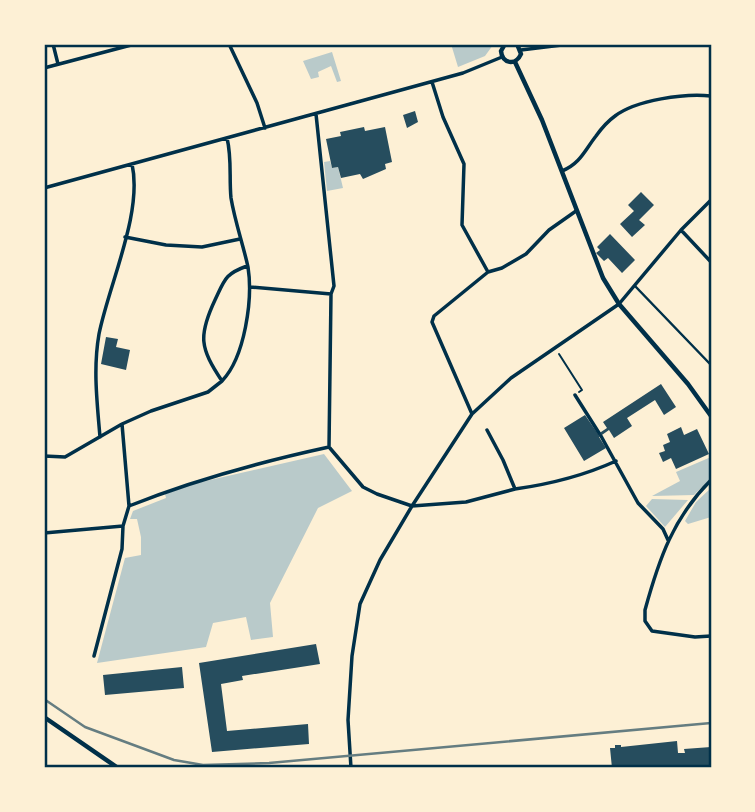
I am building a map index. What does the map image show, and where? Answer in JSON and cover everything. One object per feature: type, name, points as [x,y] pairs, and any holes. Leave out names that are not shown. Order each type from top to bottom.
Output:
[{"type":"main road","points":[[505,44],[501,51],[502,57],[509,62],[515,62],[520,57],[522,50],[517,44]]},
{"type":"main road","points":[[515,62],[542,120],[597,267],[618,304],[709,406],[711,416]]},
{"type":"main road","points":[[44,717],[88,750],[118,768]]},
{"type":"street","points":[[52,44],[58,64]]},
{"type":"street","points":[[44,68],[135,44]]},
{"type":"street","points":[[229,44],[257,103],[265,128]]},
{"type":"street","points":[[522,50],[570,44]]},
{"type":"street","points":[[44,188],[432,82],[479,68],[502,57]]},
{"type":"street","points":[[432,82],[443,117],[464,164],[462,225],[488,272]]},
{"type":"street","points":[[562,171],[575,164],[615,115],[661,99],[711,96]]},
{"type":"street","points":[[316,114],[334,286],[331,293],[329,447],[363,487],[412,506],[466,502],[586,474],[616,461]]},
{"type":"street","points":[[44,457],[65,457],[150,411],[208,392],[222,381],[234,366],[245,325],[250,287],[231,198],[227,138]]},
{"type":"street","points":[[100,437],[95,388],[99,335],[132,207],[132,164]]},
{"type":"street","points":[[351,768],[348,720],[352,656],[360,604],[380,560],[412,506],[472,414],[511,377],[618,304],[681,230],[711,200]]},
{"type":"street","points":[[472,414],[432,322],[438,311],[488,272],[502,268],[526,254],[549,230],[576,211]]},
{"type":"street","points":[[681,230],[711,262]]},
{"type":"street","points":[[125,237],[166,246],[202,247],[240,239]]},
{"type":"street","points":[[222,381],[206,355],[204,323],[224,278],[247,266]]},
{"type":"street","points":[[635,286],[711,365]]},
{"type":"street","points":[[250,287],[331,293]]},
{"type":"street","points":[[687,339],[692,334]]},
{"type":"street","points":[[575,395],[616,461],[638,503],[663,529],[668,540]]},
{"type":"street","points":[[94,656],[122,549],[123,526],[129,506],[122,424]]},
{"type":"street","points":[[487,430],[515,489]]},
{"type":"street","points":[[129,506],[211,475],[329,447]]},
{"type":"street","points":[[711,480],[689,504],[668,540],[645,610],[645,621],[652,631],[695,637],[711,636]]},
{"type":"street","points":[[44,533],[123,526]]},
{"type":"path","points":[[555,348],[582,390],[575,395]]},
{"type":"shaded area","points":[[451,44],[493,45],[485,56],[458,67]]},
{"type":"shaded area","points":[[332,52],[341,81],[337,82],[331,66],[318,72],[319,77],[311,79],[303,61]]},
{"type":"shaded area","points":[[330,161],[332,168],[338,167],[343,188],[327,191],[324,162]]},
{"type":"shaded area","points":[[324,454],[352,491],[318,508],[270,603],[273,637],[251,640],[246,617],[213,623],[206,647],[97,663],[125,558],[141,555],[137,519],[130,519],[133,511],[166,498],[165,494],[197,483]]},
{"type":"shaded area","points":[[711,457],[711,478],[694,495],[652,496],[680,481],[676,472]]},
{"type":"shaded area","points":[[711,488],[711,517],[688,524],[685,521],[696,502]]},
{"type":"shaded area","points":[[652,499],[688,500],[665,527],[646,506]]},
{"type":"building","points":[[415,111],[418,122],[407,128],[403,115]]},
{"type":"building","points":[[364,127],[365,131],[385,127],[392,162],[385,164],[386,169],[363,179],[360,174],[341,178],[338,167],[332,168],[326,139],[341,136],[340,132]]},
{"type":"building","points":[[641,192],[654,205],[639,220],[645,225],[632,237],[620,224],[634,211],[628,205]]},
{"type":"building","points":[[610,234],[635,260],[622,273],[608,258],[604,261],[596,253],[600,250],[597,247]]},
{"type":"building","points":[[106,337],[118,339],[116,347],[130,350],[126,370],[101,364]]},
{"type":"building","points":[[661,384],[676,407],[664,415],[655,400],[627,418],[632,426],[614,438],[609,430],[599,437],[606,448],[584,461],[564,428],[585,415],[598,434],[607,428],[603,422]]},
{"type":"building","points":[[681,427],[684,435],[697,429],[709,454],[676,469],[671,458],[663,462],[659,453],[665,451],[663,445],[670,442],[667,434]]},
{"type":"building","points":[[316,644],[320,664],[242,676],[243,680],[221,684],[227,731],[308,724],[309,744],[212,752],[199,663]]},
{"type":"building","points":[[182,667],[184,688],[105,695],[103,675]]},
{"type":"building","points":[[677,741],[678,753],[685,753],[684,749],[711,747],[711,768],[612,768],[610,748],[615,748],[615,745],[621,747]]},
{"type":"railway","points":[[44,699],[85,727],[174,760],[203,765],[269,763],[711,723]]}]
